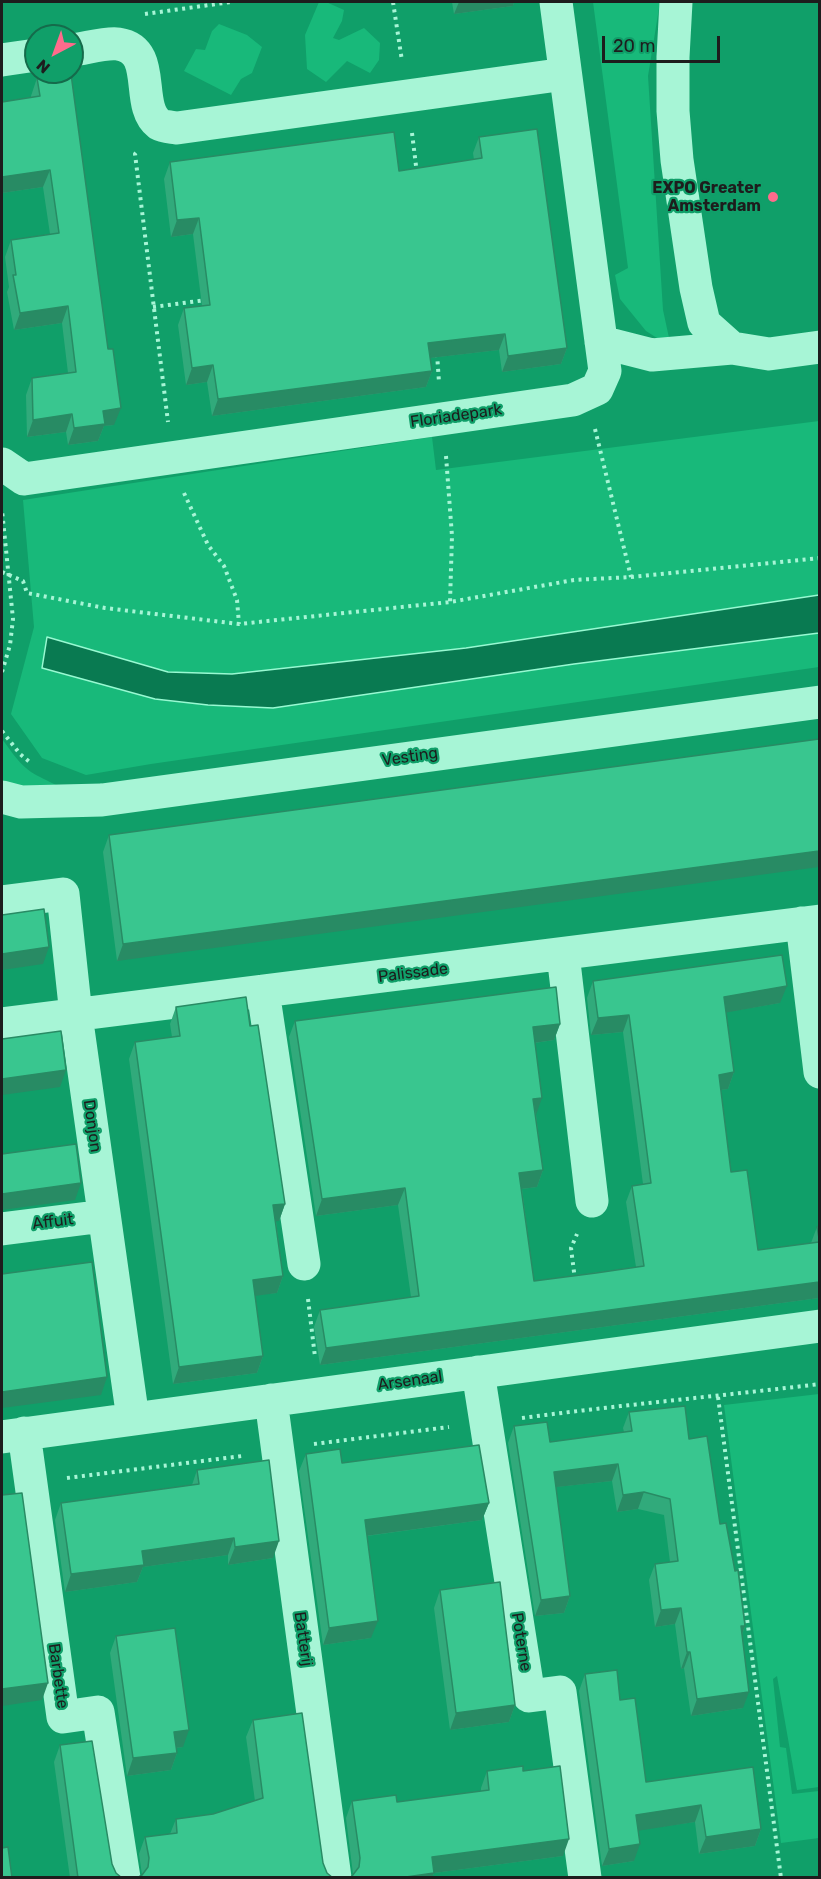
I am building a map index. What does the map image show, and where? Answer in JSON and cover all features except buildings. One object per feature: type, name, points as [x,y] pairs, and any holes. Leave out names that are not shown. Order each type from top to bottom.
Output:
[{"type":"street","points":[[556,2],[604,371],[597,389],[587,394]]},
{"type":"street","points":[[676,2],[673,111],[677,160],[696,288],[704,323],[732,348]]},
{"type":"street","points":[[84,48],[118,44],[133,50],[142,63],[149,112],[160,125],[177,128],[565,74]]},
{"type":"street","points":[[2,60],[24,57]]},
{"type":"street","points":[[601,342],[652,355],[732,348],[769,354],[819,348]]},
{"type":"street","name":"Floriadepark","points":[[2,464],[24,479],[573,400],[587,394]]},
{"type":"street","name":"Vesting","points":[[2,797],[21,802],[102,800],[819,702]]},
{"type":"street","name":"Donjon","points":[[2,902],[63,894],[76,1015],[133,1419]]},
{"type":"street","name":"Palissade","points":[[2,1024],[811,922],[819,1072]]},
{"type":"street","points":[[563,954],[592,1201]]},
{"type":"street","points":[[263,991],[304,1264]]},
{"type":"street","name":"Affuit","points":[[2,1229],[104,1216]]},
{"type":"street","name":"Arsenaal","points":[[13,1435],[819,1326]]},
{"type":"street","name":"Poterne","points":[[478,1372],[529,1696],[560,1692],[585,1878]]},
{"type":"street","name":"Batterij","points":[[270,1400],[335,1878]]},
{"type":"street","name":"Barbette","points":[[13,1435],[31,1483],[63,1717],[98,1712],[124,1878]]},
{"type":"path","points":[[138,15],[231,2]]},
{"type":"path","points":[[393,2],[417,177]]},
{"type":"path","points":[[160,125],[135,154],[172,458],[184,494],[201,532],[224,566],[237,600],[239,624]]},
{"type":"path","points":[[153,307],[211,299]]},
{"type":"path","points":[[436,350],[452,536],[450,602]]},
{"type":"path","points":[[587,394],[631,577]]},
{"type":"path","points":[[2,503],[13,619],[10,645],[2,672]]},
{"type":"path","points":[[2,572],[23,581],[27,592],[105,608],[239,624],[450,602],[574,580],[631,577],[819,558]]},
{"type":"path","points":[[575,1281],[571,1248],[592,1201]]},
{"type":"path","points":[[304,1264],[319,1393]]},
{"type":"path","points":[[31,1483],[607,1406],[718,1397],[819,1384]]},
{"type":"path","points":[[718,1397],[781,1878]]},
{"type":"shaded area","points":[[319,2],[326,2],[344,10],[342,21],[333,38],[339,40],[364,28],[380,43],[379,60],[370,73],[347,61],[326,82],[307,69],[305,35]]},
{"type":"shaded area","points":[[593,2],[660,2],[648,76],[663,310],[671,347],[646,331],[620,299],[615,275],[628,268]]},
{"type":"shaded area","points":[[219,24],[247,35],[262,47],[252,73],[241,79],[231,95],[184,71],[196,49],[205,50],[212,31]]},
{"type":"shaded area","points":[[819,421],[819,667],[86,775],[42,758],[11,714],[34,627],[23,500],[432,437],[436,470]]},
{"type":"shaded area","points":[[819,595],[819,633],[574,664],[273,708],[208,705],[155,699],[42,668],[47,637],[168,672],[232,674],[466,648]]},
{"type":"shaded area","points":[[2,739],[26,768],[67,791],[70,795],[2,783]]},
{"type":"shaded area","points":[[819,1394],[819,1787],[797,1790],[777,1676],[773,1679],[780,1747],[786,1748],[792,1794],[819,1791],[819,1838],[781,1843],[724,1405]]},
{"type":"place","name":"EXPO Greater Amsterdam","points":[[773,197]]}]
